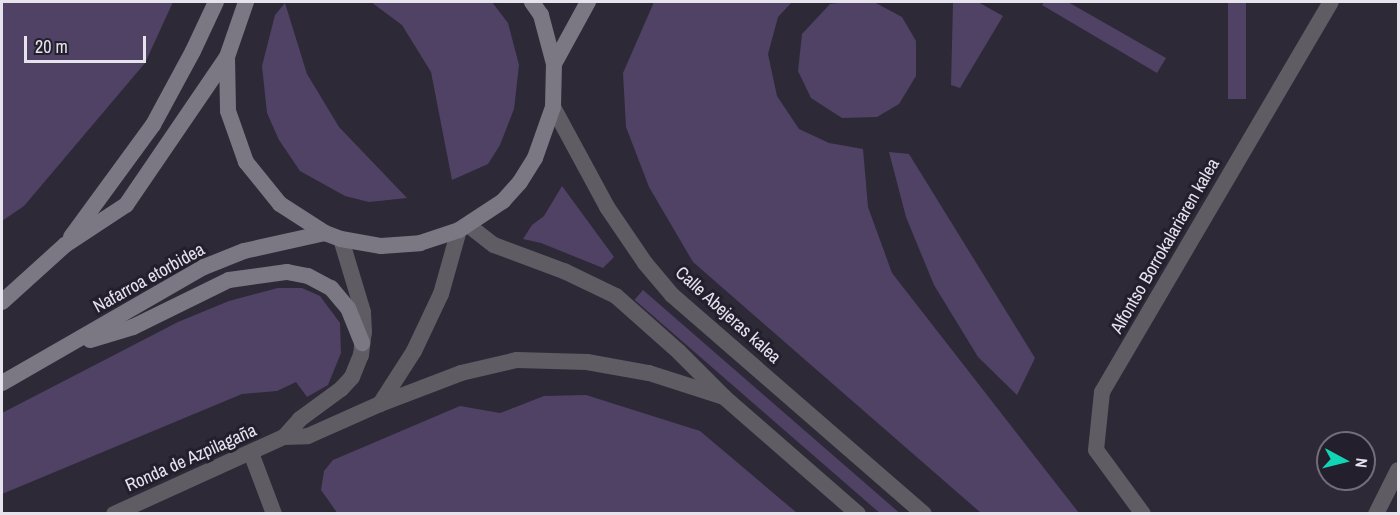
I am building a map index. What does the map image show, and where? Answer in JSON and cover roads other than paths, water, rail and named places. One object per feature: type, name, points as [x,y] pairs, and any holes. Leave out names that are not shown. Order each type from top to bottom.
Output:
[{"type":"main road","points":[[65,245],[153,125],[194,51],[216,2]]},
{"type":"main road","points":[[2,302],[65,245],[126,205],[227,57],[246,2]]},
{"type":"main road","points":[[227,57],[228,111],[246,162],[280,204],[333,236],[381,246],[420,243],[464,227],[503,201],[520,182],[536,158],[553,107],[554,64],[541,15],[532,2]]},
{"type":"main road","points":[[554,64],[588,2]]},
{"type":"main road","name":"Nafarroa etorbidea","points":[[2,383],[67,348],[169,286],[212,264],[254,249],[333,236]]},
{"type":"main road","points":[[67,348],[133,327],[229,279],[287,272],[308,276],[332,288],[348,308],[362,343]]},
{"type":"street","name":"Alfontso Borrokalariaren kalea","points":[[1143,513],[1096,450],[1102,392],[1331,2]]},
{"type":"street","name":"Calle Abejeras kalea","points":[[553,107],[607,207],[645,262],[672,295],[924,513]]},
{"type":"street","points":[[380,404],[414,351],[441,294],[464,227],[494,244],[564,271],[616,296],[679,352],[723,397],[858,513]]},
{"type":"street","name":"Ronda de Azpilagaña","points":[[114,513],[284,437],[300,419],[332,398],[352,377],[362,343],[363,312],[333,236]]},
{"type":"street","name":"Ronda de Azpilagaña","points":[[284,437],[308,436],[380,404],[461,373],[518,360],[587,363],[649,373],[723,397]]},
{"type":"street","points":[[251,453],[274,513]]},
{"type":"street","points":[[1376,513],[1398,470]]}]
